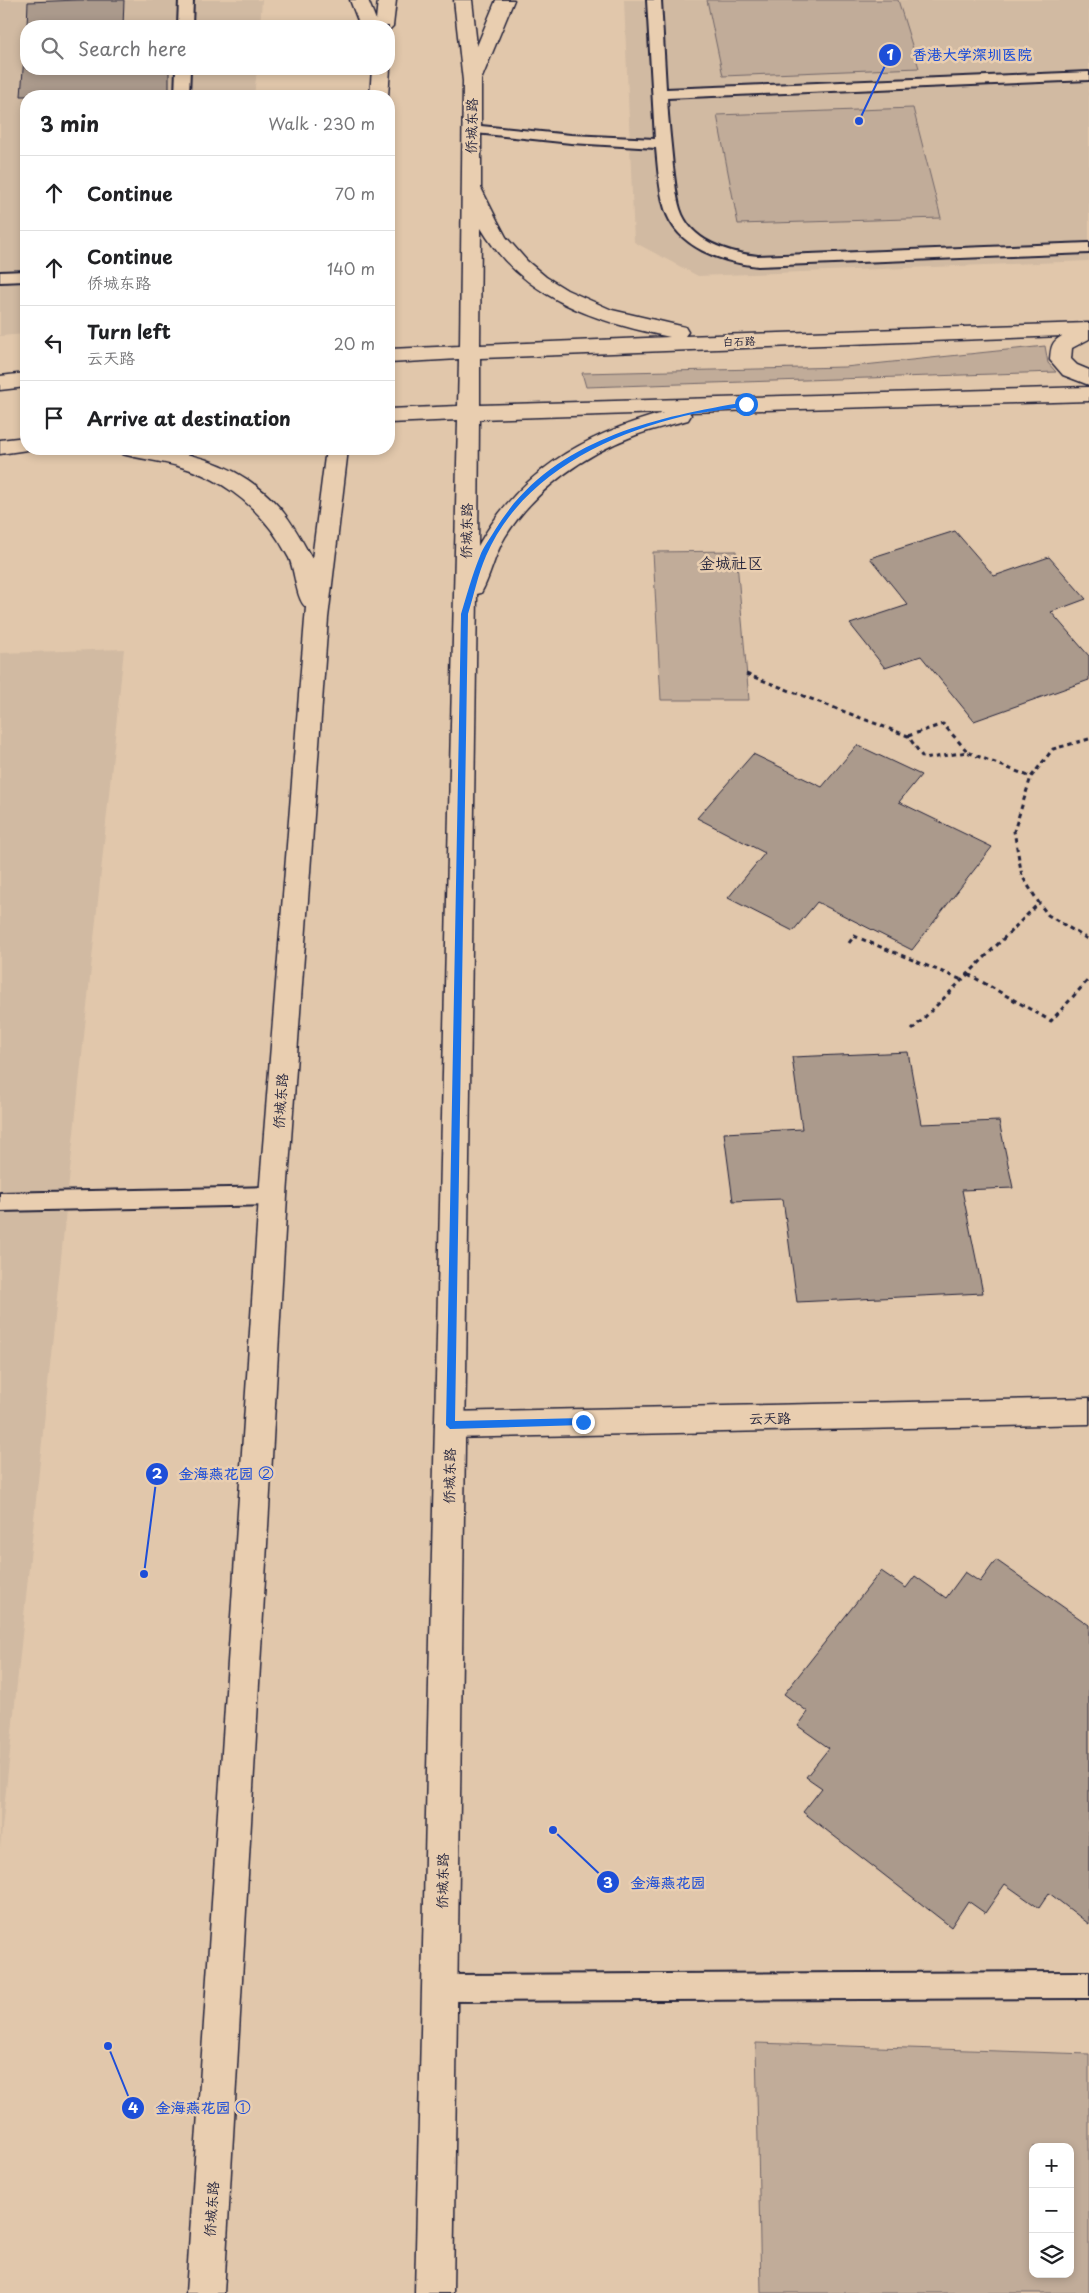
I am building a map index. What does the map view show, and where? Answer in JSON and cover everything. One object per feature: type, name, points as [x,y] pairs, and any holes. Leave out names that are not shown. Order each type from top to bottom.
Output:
[{"type":"main road","points":[[360,0],[367,20]]},
{"type":"main road","points":[[384,20],[386,0]]},
{"type":"main road","name":"侨城东路","points":[[434,2293],[470,352],[472,81],[463,0]]},
{"type":"main road","points":[[472,81],[505,0]]},
{"type":"main road","points":[[379,90],[381,75]]},
{"type":"main road","points":[[470,184],[486,220],[502,246],[526,272],[570,302],[641,325],[689,334],[754,340]]},
{"type":"main road","points":[[1089,330],[1062,345],[1060,360],[1070,370],[1089,378]]},
{"type":"main road","name":"白石路","points":[[395,356],[754,340],[1089,330]]},
{"type":"main road","points":[[0,382],[20,380]]},
{"type":"main road","points":[[395,416],[1089,394]]},
{"type":"main road","points":[[464,614],[483,555],[508,514],[539,481],[577,455],[623,432],[684,414],[746,404]]},
{"type":"main road","points":[[0,446],[20,444]]},
{"type":"main road","points":[[167,455],[197,463],[229,477],[261,500],[283,527],[302,562],[316,618]]},
{"type":"main road","name":"侨城东路","points":[[205,2293],[273,1196],[316,618],[336,455]]},
{"type":"main road","name":"云天路","points":[[450,1425],[1089,1411]]},
{"type":"lane","points":[[185,20],[186,0]]},
{"type":"lane","points":[[654,0],[663,144],[671,205],[677,220],[701,244],[718,253],[736,259],[758,261],[1089,248]]},
{"type":"lane","points":[[182,90],[183,75]]},
{"type":"lane","points":[[659,94],[1089,76]]},
{"type":"lane","points":[[471,129],[571,139],[663,144]]},
{"type":"lane","points":[[0,277],[20,276]]},
{"type":"lane","points":[[0,1202],[273,1196]]},
{"type":"lane","points":[[440,1988],[1089,1984]]},
{"type":"path","points":[[746,674],[908,736],[924,759],[967,752]]},
{"type":"path","points":[[908,736],[944,724],[967,752],[1031,777]]},
{"type":"path","points":[[1089,739],[1052,748],[1031,777],[1014,831],[1022,876],[1039,903],[1048,915],[1089,940]]},
{"type":"path","points":[[912,1030],[1039,903]]},
{"type":"path","points":[[849,943],[854,936],[962,980]]},
{"type":"path","points":[[968,974],[1051,1020],[1089,979]]},
{"type":"shaded area","points":[[0,0],[262,0],[260,20],[20,20],[20,75],[256,75],[255,90],[20,90],[20,334],[0,336]]},
{"type":"shaded area","points":[[624,0],[1089,0],[1089,261],[698,276],[634,242]]},
{"type":"shaded area","points":[[707,0],[898,0],[919,68],[723,76]]},
{"type":"shaded area","points":[[913,108],[941,218],[738,224],[717,115]]},
{"type":"shaded area","points":[[1045,346],[1048,363],[1056,372],[586,387],[582,373],[845,367]]},
{"type":"shaded area","points":[[736,551],[749,700],[661,700],[653,552]]},
{"type":"shaded area","points":[[124,649],[0,1848],[0,653]]},
{"type":"shaded area","points":[[756,2043],[1089,2054],[1089,2293],[761,2293]]},
{"type":"building","points":[[124,0],[123,20],[27,20],[28,2]]},
{"type":"building","points":[[23,75],[169,75],[169,90],[21,90]]},
{"type":"building","points":[[955,531],[994,576],[1049,557],[1086,599],[1051,612],[1089,656],[1089,680],[974,721],[921,656],[885,668],[850,624],[908,605],[870,558]]},
{"type":"building","points":[[857,745],[921,775],[899,802],[992,847],[912,950],[817,902],[793,931],[728,898],[765,853],[697,818],[753,754],[822,787]]},
{"type":"building","points":[[908,1052],[921,1124],[999,1121],[1013,1188],[962,1190],[983,1293],[797,1302],[783,1199],[733,1201],[724,1133],[802,1129],[792,1057]]},
{"type":"building","points":[[996,1560],[1089,1625],[1089,1924],[1049,1893],[1039,1908],[1005,1884],[985,1913],[968,1901],[951,1927],[803,1812],[822,1788],[806,1777],[829,1748],[798,1726],[808,1712],[784,1694],[881,1571],[906,1588],[915,1576],[946,1598],[965,1572],[980,1582]]},
{"type":"place","name":"香港大学深圳医院","points":[[859,121]]},
{"type":"place","name":"金海燕花园 ②","points":[[144,1574]]},
{"type":"place","name":"金海燕花园","points":[[553,1830]]},
{"type":"place","name":"金海燕花园 ①","points":[[108,2046]]},
{"type":"district","name":"金城社区","points":[[731,562]]},
{"type":"route","points":[[583,1422],[450,1425],[464,614],[483,555],[508,514],[539,481],[577,455],[623,432],[684,414],[746,404]]}]
